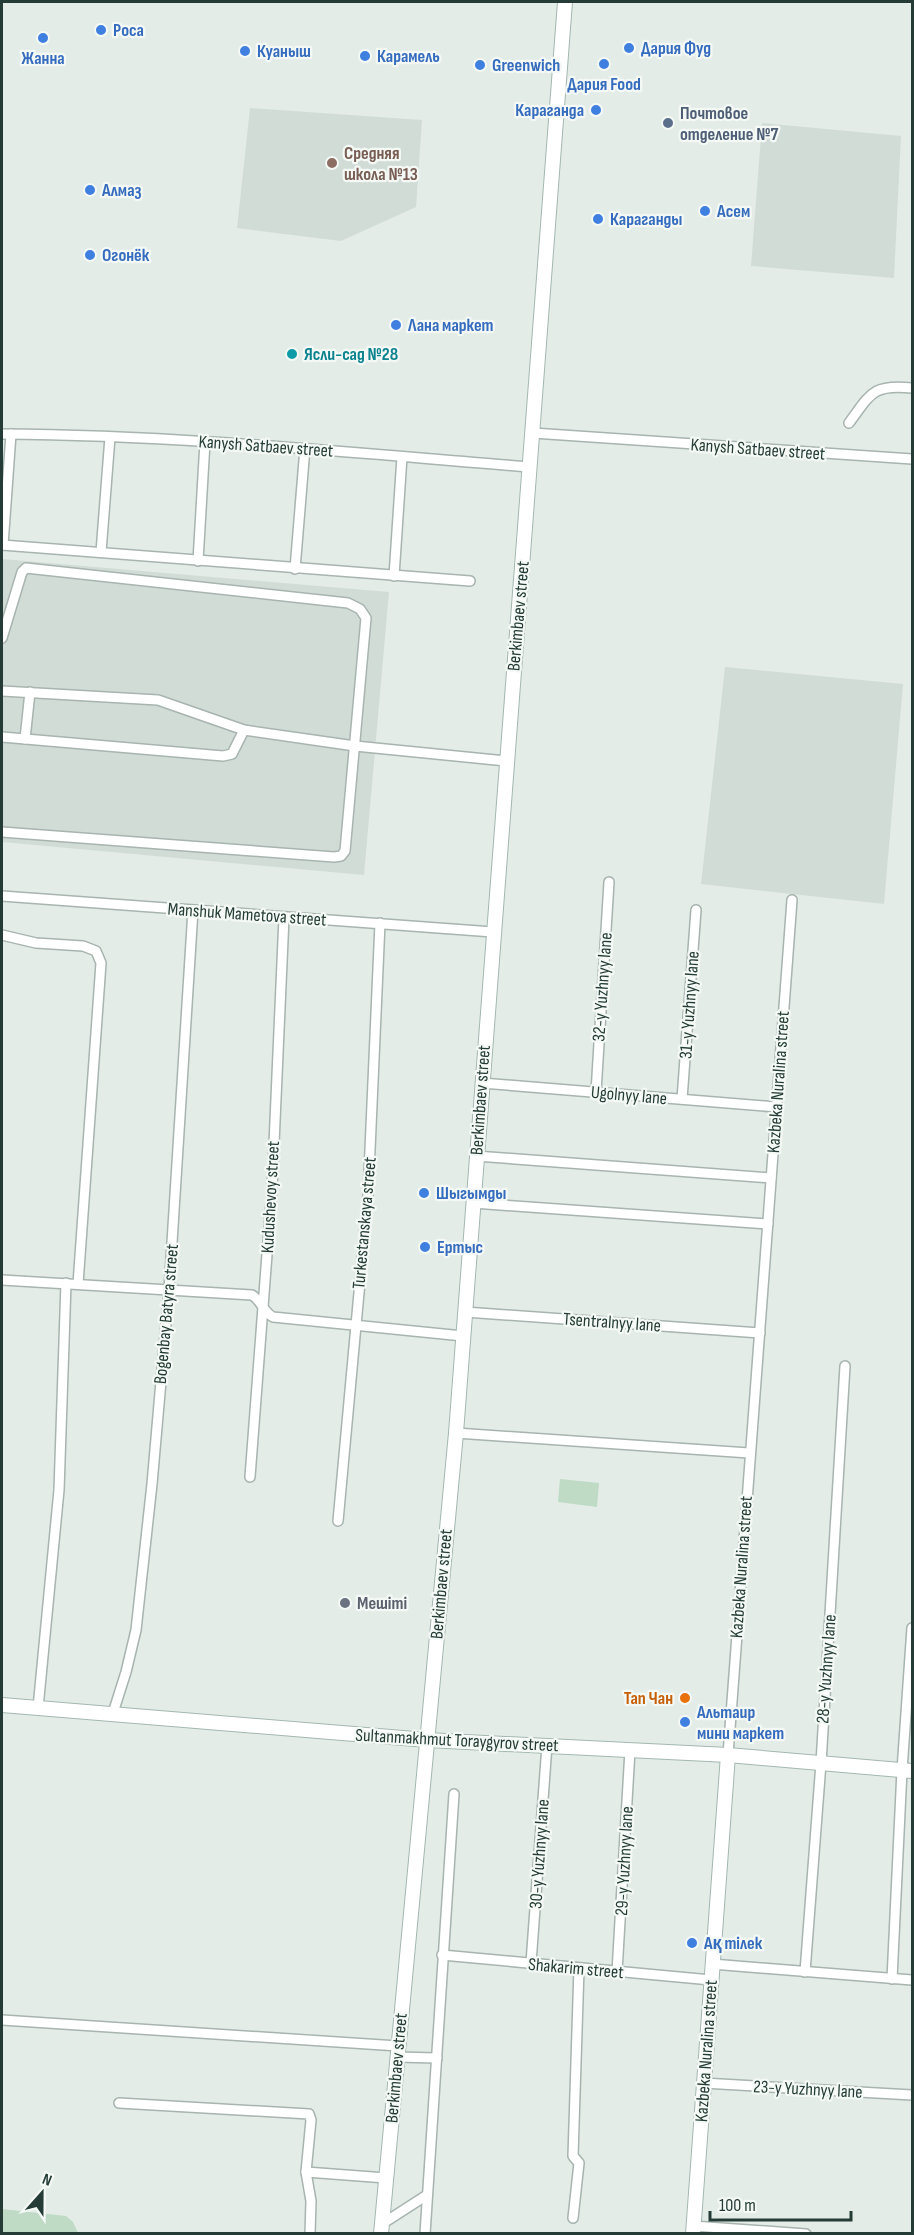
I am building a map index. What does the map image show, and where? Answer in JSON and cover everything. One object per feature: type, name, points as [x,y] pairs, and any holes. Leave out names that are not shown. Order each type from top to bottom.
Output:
[{"type":"street","name":"Berkimbaev street","points":[[382,2229],[464,1336],[565,2]]},
{"type":"street","points":[[849,423],[869,395],[880,388],[893,386],[912,388]]},
{"type":"street","name":"Kanysh Satbaev street","points":[[6,434],[110,436],[305,448],[530,467]]},
{"type":"street","points":[[6,434],[2,545],[470,581]]},
{"type":"street","name":"Kanysh Satbaev street","points":[[532,434],[912,459]]},
{"type":"street","points":[[101,552],[110,436]]},
{"type":"street","points":[[198,561],[205,442]]},
{"type":"street","points":[[295,569],[305,448]]},
{"type":"street","points":[[394,576],[402,457]]},
{"type":"street","points":[[2,638],[22,572],[26,568],[348,603],[360,609],[366,618],[345,851],[340,856],[2,831]]},
{"type":"street","points":[[2,691],[158,700],[244,730],[355,746],[506,760]]},
{"type":"street","points":[[25,739],[30,692]]},
{"type":"street","points":[[2,737],[223,756],[232,754],[244,730]]},
{"type":"street","name":"32-y Yuzhnyy lane","points":[[596,1092],[609,882]]},
{"type":"street","name":"Manshuk Mametova street","points":[[2,896],[493,932]]},
{"type":"street","name":"Kazbeka Nuralina street","points":[[693,2230],[749,1453],[792,900]]},
{"type":"street","name":"Bogenbay Batyra street","points":[[113,1713],[136,1630],[152,1484],[169,1290],[193,910]]},
{"type":"street","name":"31-y Yuzhnyy lane","points":[[682,1099],[696,910]]},
{"type":"street","name":"Kudushevoy street","points":[[250,1477],[264,1311],[285,917]]},
{"type":"street","name":"Turkestanskaya street","points":[[338,1521],[368,1195],[380,923]]},
{"type":"street","points":[[2,935],[36,943],[83,946],[96,951],[101,963],[78,1284]]},
{"type":"street","name":"Ugolnyy lane","points":[[482,1083],[777,1107]]},
{"type":"street","points":[[476,1156],[771,1178]]},
{"type":"street","points":[[473,1203],[768,1224]]},
{"type":"street","points":[[2,1280],[252,1296],[260,1302],[264,1311],[273,1317],[464,1336]]},
{"type":"street","points":[[38,1708],[59,1490],[66,1283]]},
{"type":"street","name":"Tsentralnyy lane","points":[[465,1312],[760,1333]]},
{"type":"street","name":"28-y Yuzhnyy lane","points":[[805,1972],[821,1763],[845,1366]]},
{"type":"street","points":[[456,1433],[749,1453]]},
{"type":"street","points":[[892,1979],[907,1771],[912,1628]]},
{"type":"street","name":"Sultanmakhmut Toraygyrov street","points":[[2,1704],[427,1740],[728,1755],[907,1771]]},
{"type":"street","name":"30-y Yuzhnyy lane","points":[[531,1964],[547,1745]]},
{"type":"street","name":"29-y Yuzhnyy lane","points":[[617,1972],[630,1750]]},
{"type":"street","points":[[425,2234],[454,1794]]},
{"type":"street","name":"Shakarim street","points":[[442,1955],[711,1980]]},
{"type":"street","points":[[712,1964],[912,1980]]},
{"type":"street","points":[[573,2218],[579,2163],[573,2156],[579,1968]]},
{"type":"street","points":[[2,2020],[397,2052],[437,2058]]},
{"type":"street","name":"23-y Yuzhnyy lane","points":[[704,2083],[912,2095]]},
{"type":"street","points":[[119,2103],[309,2114],[311,2120],[306,2172],[311,2201],[310,2234]]},
{"type":"street","points":[[306,2172],[386,2178]]},
{"type":"street","points":[[382,2229],[428,2195]]},
{"type":"street","points":[[693,2230],[806,2234]]},
{"type":"shaded area","name":"Средняя школа №13","points":[[250,108],[422,120],[416,207],[341,241],[237,228]]},
{"type":"shaded area","points":[[762,123],[901,136],[894,278],[751,266]]},
{"type":"shaded area","points":[[2,559],[389,592],[364,875],[2,842]]},
{"type":"shaded area","points":[[725,667],[903,684],[884,904],[701,884]]},
{"type":"green space","points":[[560,1479],[599,1483],[597,1507],[558,1502]]},
{"type":"green space","points":[[2,2209],[66,2216],[73,2222],[78,2233],[2,2233]]},
{"type":"place","name":"Роса","points":[[101,30]]},
{"type":"place","name":"Жанна","points":[[43,38]]},
{"type":"place","name":"Дария Фуд","points":[[629,48]]},
{"type":"place","name":"Куаныш","points":[[245,51]]},
{"type":"place","name":"Карамель","points":[[365,56]]},
{"type":"place","name":"Дария Food","points":[[604,64]]},
{"type":"place","name":"Greenwich","points":[[480,65]]},
{"type":"place","name":"Караганда","points":[[596,110]]},
{"type":"place","name":"Почтовое отделение №7","points":[[668,123]]},
{"type":"place","name":"Средняя школа №13","points":[[332,163]]},
{"type":"place","name":"Алмаз","points":[[90,190]]},
{"type":"place","name":"Асем","points":[[705,211]]},
{"type":"place","name":"Караганды","points":[[598,219]]},
{"type":"place","name":"Огонёк","points":[[90,255]]},
{"type":"place","name":"Лана маркет","points":[[396,325]]},
{"type":"place","name":"Ясли-сад №28","points":[[292,354]]},
{"type":"place","name":"Шыгымды","points":[[424,1193]]},
{"type":"place","name":"Ертыс","points":[[425,1247]]},
{"type":"place","name":"Мешіті","points":[[345,1603]]},
{"type":"place","name":"Тап Чан","points":[[685,1698]]},
{"type":"place","name":"Альтаир мини маркет","points":[[685,1722]]},
{"type":"place","name":"Ақ тілек","points":[[692,1943]]}]
